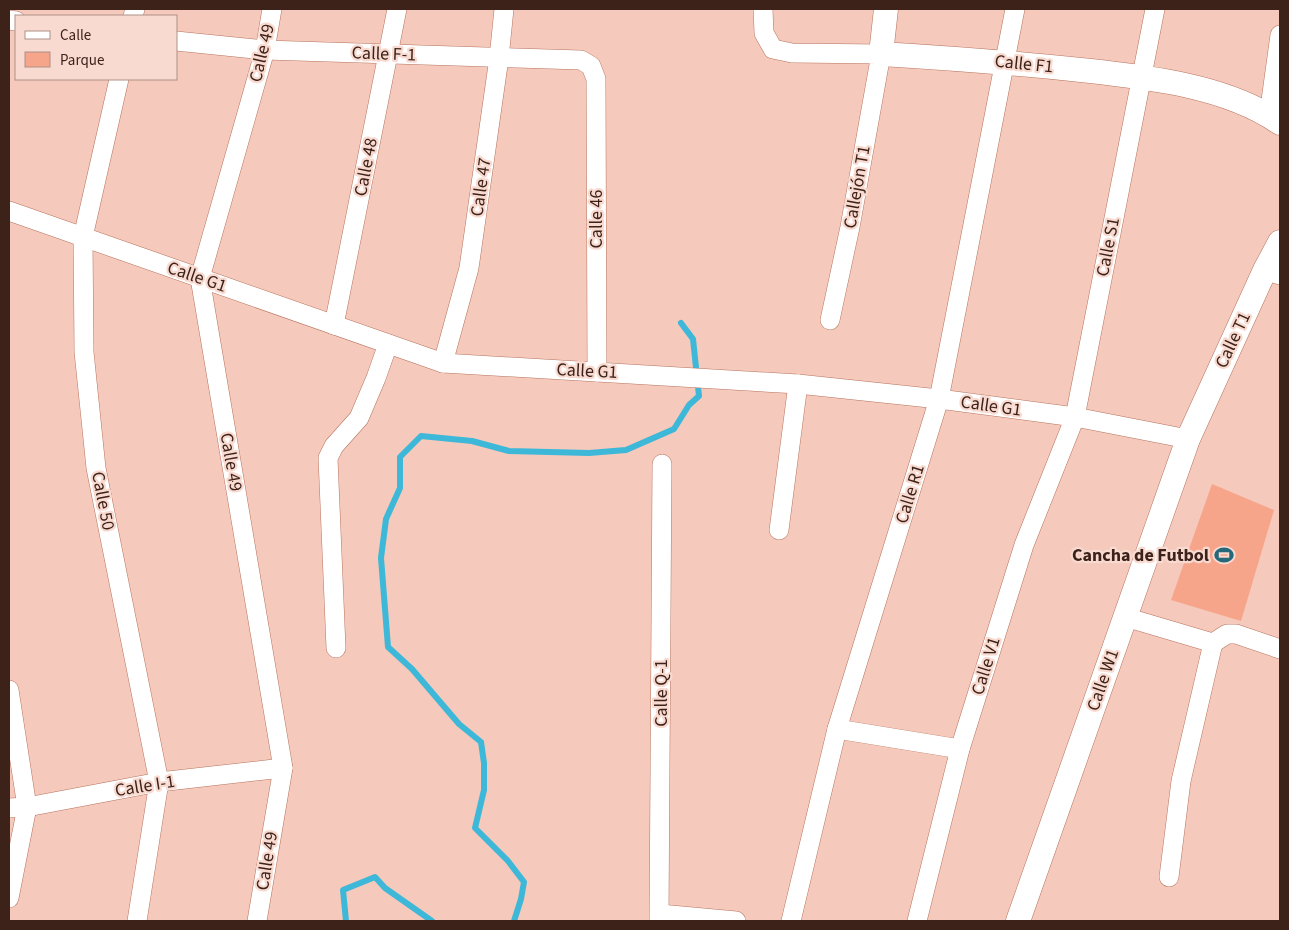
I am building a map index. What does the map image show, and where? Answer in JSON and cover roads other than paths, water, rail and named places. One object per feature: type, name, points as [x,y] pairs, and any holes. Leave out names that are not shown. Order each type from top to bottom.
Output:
[{"type":"street","name":"Calle 49","points":[[258,921],[283,768],[200,278],[264,50],[272,9]]},
{"type":"street","name":"Calle 48","points":[[334,325],[397,9]]},
{"type":"street","name":"Calle 47","points":[[443,363],[470,268],[500,58],[504,9]]},
{"type":"street","name":"Calle F1","points":[[763,9],[764,33],[773,49],[792,53],[880,54],[1004,62],[1141,77],[1216,93],[1275,119]]},
{"type":"street","points":[[880,54],[886,9]]},
{"type":"street","name":"Calle R1","points":[[791,921],[837,729],[939,399],[1015,9]]},
{"type":"street","name":"Calle S1","points":[[1075,417],[1155,9]]},
{"type":"street","points":[[1275,119],[1280,35]]},
{"type":"street","name":"Calle F-1","points":[[178,41],[264,50],[581,60],[592,66]]},
{"type":"street","name":"Callejón T1","points":[[830,320],[850,227],[880,54]]},
{"type":"street","name":"Calle 46","points":[[592,66],[596,79],[597,372]]},
{"type":"street","name":"Calle 50","points":[[119,80],[83,236],[84,352],[96,468],[159,782],[137,921]]},
{"type":"street","name":"Calle G1","points":[[9,211],[443,363],[798,384],[939,399],[1075,417],[1188,439]]},
{"type":"street","name":"Calle T1","points":[[1188,439],[1273,272],[1280,242]]},
{"type":"street","points":[[336,648],[328,458],[334,446],[359,418],[388,344]]},
{"type":"street","points":[[780,530],[798,384]]},
{"type":"street","name":"Calle V1","points":[[917,921],[960,749],[1024,545],[1075,417]]},
{"type":"street","name":"Calle W1","points":[[1018,921],[1188,439]]},
{"type":"street","name":"Calle Q-1","points":[[660,918],[662,464]]},
{"type":"street","points":[[1125,617],[1213,643]]},
{"type":"street","points":[[1169,877],[1181,781],[1213,643],[1227,634],[1236,634],[1280,649]]},
{"type":"street","points":[[9,690],[18,808],[9,898]]},
{"type":"street","points":[[837,729],[960,749]]},
{"type":"street","name":"Calle I-1","points":[[18,808],[159,782],[283,768]]},
{"type":"street","points":[[660,918],[736,921]]},
{"type":"waterway","points":[[514,921],[524,882],[508,861],[475,828],[484,790],[484,763],[481,742],[459,724],[412,669],[388,647],[381,558],[386,519],[400,488],[400,457],[421,436],[472,441],[509,451],[589,453],[626,450],[674,429],[689,405],[699,396],[693,339],[681,323]]},
{"type":"waterway","points":[[346,921],[343,890],[375,877],[385,888],[432,921]]},
{"type":"place","name":"Cancha de Futbol","points":[[1224,555]]}]
